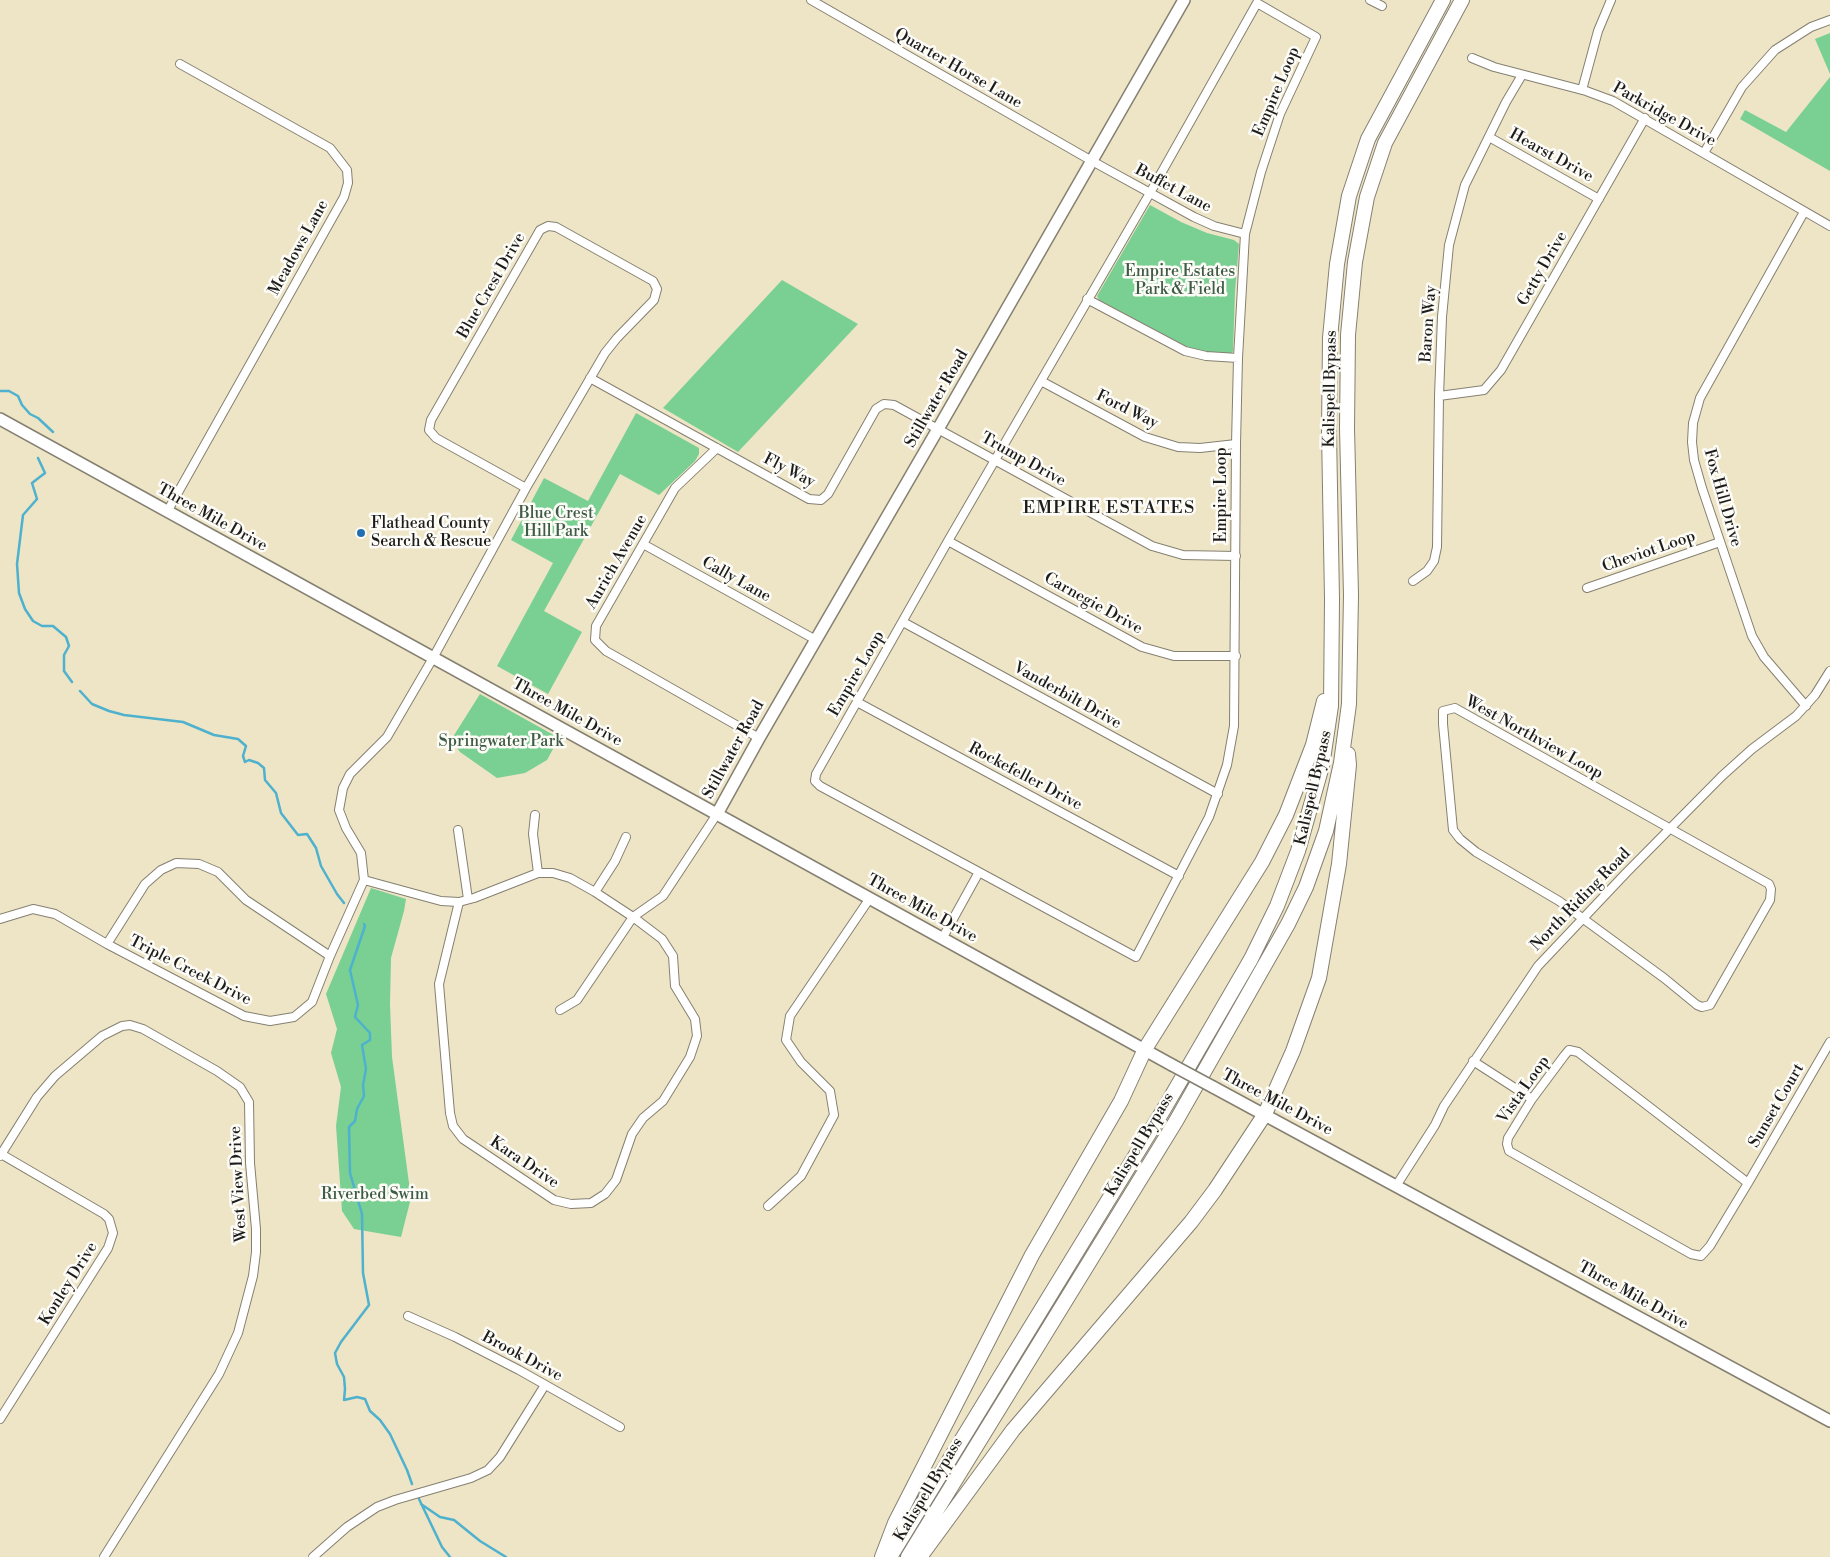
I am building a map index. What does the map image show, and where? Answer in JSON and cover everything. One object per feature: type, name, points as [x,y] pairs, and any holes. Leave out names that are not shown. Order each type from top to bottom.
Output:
[{"type":"highway","name":"Kalispell Bypass","points":[[890,1557],[1164,1109],[1250,959],[1287,883],[1322,766],[1331,706],[1330,338],[1337,264],[1349,196],[1368,139],[1443,0]]},
{"type":"highway","name":"Kalispell Bypass","points":[[908,1557],[1176,1121],[1288,924],[1306,887],[1326,831],[1341,763],[1349,704],[1351,595],[1347,428],[1348,334],[1355,262],[1367,197],[1385,143],[1462,0]]},
{"type":"highway","points":[[882,1557],[899,1515],[1032,1255],[1121,1101],[1145,1049],[1262,862],[1286,815],[1312,745],[1331,676]]},
{"type":"highway","points":[[920,1557],[1013,1430],[1191,1222],[1215,1190],[1265,1114],[1293,1051],[1319,978],[1339,864],[1345,814],[1349,765],[1346,731]]},
{"type":"main road","name":"Stillwater Road","points":[[717,814],[1184,0]]},
{"type":"main road","name":"Three Mile Drive","points":[[0,419],[942,939],[1830,1421]]},
{"type":"street","name":"Quarter Horse Lane","points":[[811,0],[1092,161]]},
{"type":"street","points":[[1370,0],[1382,6]]},
{"type":"street","points":[[1582,90],[1598,31],[1611,0]]},
{"type":"street","name":"Empire Loop","points":[[1257,3],[1316,37],[1280,114],[1261,172],[1245,234],[1238,358],[1236,444],[1236,656],[1234,726],[1227,765],[1209,818],[1136,957],[820,786],[815,781],[816,774],[994,460],[1150,193],[1257,3]]},
{"type":"street","points":[[1704,153],[1742,87],[1775,50],[1811,27],[1830,20]]},
{"type":"street","name":"Parkridge Drive","points":[[1472,58],[1494,67],[1582,90],[1613,101],[1830,226]]},
{"type":"street","name":"Meadows Lane","points":[[167,512],[344,197],[348,183],[347,170],[330,148],[180,64]]},
{"type":"street","name":"Baron Way","points":[[1413,581],[1427,571],[1434,561],[1437,547],[1442,317],[1449,245],[1465,185],[1522,75]]},
{"type":"street","name":"Getty Drive","points":[[1439,396],[1484,390],[1500,370],[1645,118]]},
{"type":"street","name":"Hearst Drive","points":[[1489,137],[1599,199]]},
{"type":"street","name":"Buffet Lane","points":[[1092,161],[1208,223],[1245,234]]},
{"type":"street","name":"Fox Hill Drive","points":[[1804,212],[1709,381],[1694,415],[1692,432],[1694,460],[1746,620],[1760,651],[1806,706]]},
{"type":"street","name":"Blue Crest Drive","points":[[433,658],[526,488],[590,378],[617,338],[654,300],[657,289],[653,281],[556,227],[548,226],[540,230],[431,420],[430,430],[436,438],[526,488]]},
{"type":"street","points":[[1088,300],[1185,351],[1206,356],[1238,358]]},
{"type":"street","name":"Fly Way","points":[[590,378],[809,499],[821,500],[828,494],[876,409],[884,404],[894,405],[938,429]]},
{"type":"street","name":"Ford Way","points":[[1041,381],[1145,437],[1178,447],[1200,448],[1236,444]]},
{"type":"street","name":"Trump Drive","points":[[938,429],[1152,546],[1183,555],[1236,556]]},
{"type":"street","name":"Aurich Avenue","points":[[716,448],[675,488],[596,626],[595,640],[606,651],[759,738]]},
{"type":"street","name":"Carnegie Drive","points":[[948,541],[1142,647],[1174,656],[1236,656]]},
{"type":"street","name":"Cheviot Loop","points":[[1587,588],[1720,542]]},
{"type":"street","name":"Cally Lane","points":[[643,544],[816,640]]},
{"type":"street","name":"Vanderbilt Drive","points":[[903,622],[1218,794]]},
{"type":"street","name":"Triple Creek Drive","points":[[0,919],[33,909],[55,914],[107,944],[244,1016],[270,1021],[294,1017],[312,1002],[364,880],[362,853],[346,828],[339,810],[343,788],[350,774],[387,737],[433,658]]},
{"type":"street","name":"North Riding Road","points":[[1396,1186],[1474,1062],[1538,966],[1582,918],[1739,760],[1782,728],[1806,706],[1830,671]]},
{"type":"street","name":"Rockefeller Drive","points":[[857,702],[1179,876]]},
{"type":"street","name":"West Northview Loop","points":[[1582,918],[1546,892],[1476,852],[1460,839],[1453,830],[1443,711],[1455,708],[1670,829]]},
{"type":"street","points":[[560,1010],[577,1000],[633,917],[663,896],[717,814]]},
{"type":"street","points":[[364,880],[441,901],[459,902],[538,873],[533,834],[535,815]]},
{"type":"street","points":[[1582,918],[1664,978],[1697,1005],[1702,1007],[1710,1004],[1770,900],[1771,889],[1764,881],[1670,829]]},
{"type":"street","points":[[458,830],[468,899]]},
{"type":"street","points":[[595,892],[615,861],[626,837]]},
{"type":"street","points":[[107,944],[145,884],[161,870],[176,863],[199,864],[218,872],[252,905],[330,956]]},
{"type":"street","points":[[942,939],[979,872]]},
{"type":"street","name":"Kara Drive","points":[[459,902],[439,984],[450,1113],[454,1126],[463,1139],[554,1200],[571,1204],[591,1203],[605,1194],[616,1180],[632,1134],[644,1118],[663,1101],[690,1057],[696,1036],[695,1019],[675,986],[673,956],[662,939],[633,917],[570,878],[553,873],[538,873]]},
{"type":"street","points":[[768,1206],[802,1176],[834,1115],[830,1091],[801,1062],[786,1040],[790,1016],[870,898]]},
{"type":"street","name":"West View Drive","points":[[1,1155],[37,1098],[55,1076],[102,1036],[122,1026],[130,1025],[143,1029],[217,1071],[240,1087],[249,1102],[250,1163],[256,1229],[256,1252],[253,1276],[238,1333],[219,1374],[104,1557]]},
{"type":"street","name":"Sunset Court","points":[[1701,1256],[1710,1246],[1748,1183],[1830,1042]]},
{"type":"street","name":"Vista Loop","points":[[1701,1256],[1691,1254],[1509,1151],[1508,1138],[1532,1099],[1569,1050],[1578,1052],[1748,1183]]},
{"type":"street","points":[[1474,1062],[1532,1099]]},
{"type":"street","name":"Konley Drive","points":[[0,1419],[108,1248],[113,1233],[109,1219],[104,1214],[1,1155]]},
{"type":"street","name":"Brook Drive","points":[[408,1316],[455,1337],[546,1385],[620,1428]]},
{"type":"street","points":[[313,1557],[346,1527],[377,1507],[472,1478],[488,1470],[500,1457],[546,1385]]},
{"type":"green space","points":[[1830,33],[1830,74],[1815,39]]},
{"type":"green space","points":[[1830,77],[1830,171],[1740,119],[1745,110],[1786,132]]},
{"type":"green space","name":"Empire Estates Park & Field","points":[[1150,205],[1181,222],[1207,233],[1234,240],[1239,244],[1233,351],[1231,354],[1197,352],[1099,300],[1097,296]]},
{"type":"green space","points":[[782,280],[858,324],[738,452],[663,408]]},
{"type":"green space","name":"Blue Crest Hill Park","points":[[636,413],[699,448],[699,454],[695,461],[659,495],[620,474],[544,611],[582,632],[548,694],[497,666],[553,563],[511,540],[544,478],[588,501]]},
{"type":"green space","name":"Springwater Park","points":[[480,694],[559,738],[547,760],[525,773],[497,778],[460,752],[451,740]]},
{"type":"green space","name":"Riverbed Swim","points":[[371,888],[406,899],[391,958],[390,1004],[392,1057],[411,1198],[401,1237],[354,1229],[342,1211],[336,1126],[341,1087],[331,1053],[337,1029],[326,994]]},
{"type":"waterway","points":[[0,391],[9,391],[18,396],[22,405],[30,414],[38,418],[53,432]]},
{"type":"waterway","points":[[38,458],[45,473],[32,483],[37,499],[23,515],[17,564],[19,593],[25,609],[33,621],[42,626],[53,626],[66,637],[69,646],[64,655],[64,671],[72,682]]},
{"type":"waterway","points":[[80,691],[92,704],[109,711],[124,715],[183,722],[214,735],[238,739],[246,746],[243,756],[245,762],[249,760],[258,763],[264,768],[265,780],[276,793],[281,813],[298,835],[307,834],[316,848],[321,866],[344,903]]},
{"type":"waterway","points":[[364,924],[365,926],[350,970],[358,1005],[355,1017],[370,1033],[370,1040],[362,1045],[366,1069],[363,1085],[364,1096],[357,1109],[355,1121],[349,1127],[350,1173],[362,1214],[363,1273],[369,1305],[335,1353],[337,1364],[344,1377],[344,1400],[357,1397],[365,1399],[370,1411],[380,1420],[390,1434],[412,1484]]},
{"type":"waterway","points":[[419,1499],[442,1547],[450,1557]]},
{"type":"waterway","points":[[421,1504],[440,1517],[454,1520],[480,1541],[506,1557]]},
{"type":"place","name":"Flathead County Search & Rescue","points":[[361,533]]},
{"type":"district","name":"EMPIRE ESTATES","points":[[1109,509]]}]
